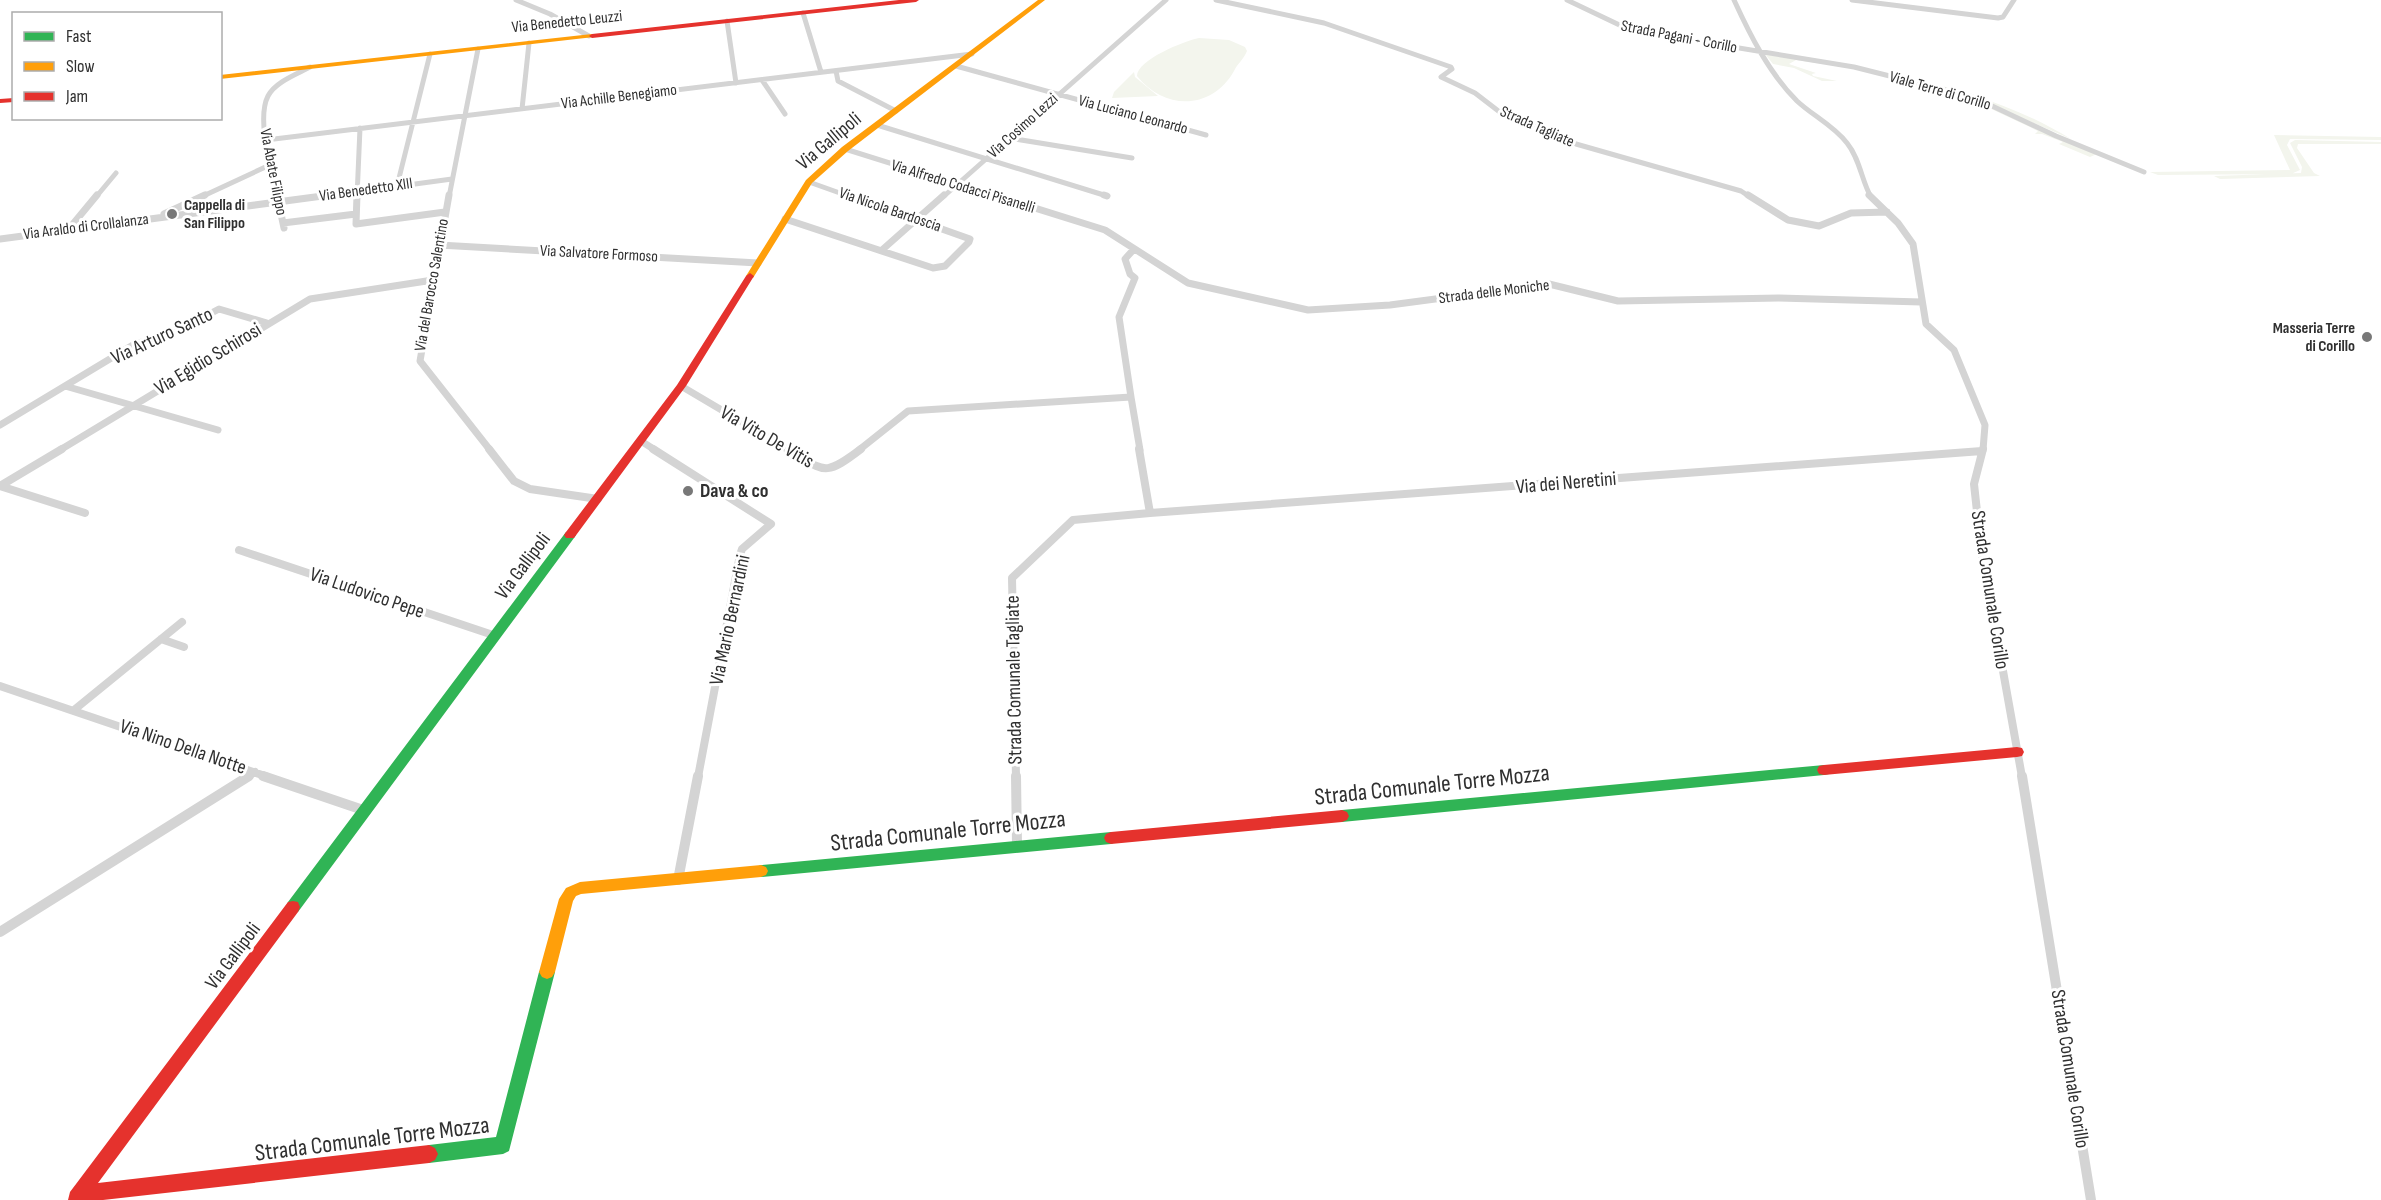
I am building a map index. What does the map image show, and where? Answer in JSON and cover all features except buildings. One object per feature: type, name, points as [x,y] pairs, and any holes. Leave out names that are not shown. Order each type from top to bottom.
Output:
[{"type":"street","points":[[516,0],[550,14],[589,36]]},
{"type":"street","name":"Via Benedetto Leuzzi","points":[[222,77],[916,0]]},
{"type":"street","name":"Via Gallipoli","points":[[77,1197],[681,386],[809,182],[845,149],[1042,0]]},
{"type":"street","name":"Strada Tagliate","points":[[1216,0],[1324,22],[1451,67],[1452,69],[1441,77],[1475,93],[1501,112],[1591,150],[1741,191],[1788,220],[1820,226],[1851,213],[1887,212]]},
{"type":"street","name":"Strada Pagani - Corillo","points":[[1567,0],[1621,28],[1726,47],[1758,49]]},
{"type":"street","name":"Strada Comunale Corillo","points":[[1734,0],[1758,49],[1799,103],[1834,129],[1848,144],[1864,175],[1869,195],[1887,212],[1913,244],[1920,273],[1921,302],[1926,324],[1954,350],[1985,425],[1974,495],[1981,548],[2091,1200]]},
{"type":"street","points":[[1852,0],[1998,18],[2003,17],[2013,0]]},
{"type":"street","name":"Via Cosimo Lezzi","points":[[882,250],[1165,1]]},
{"type":"street","points":[[803,13],[821,72]]},
{"type":"street","points":[[727,21],[736,83]]},
{"type":"street","points":[[522,109],[528,43]]},
{"type":"street","name":"Via del Barocco Salentino","points":[[478,49],[445,212],[420,361],[514,481],[530,489],[598,499]]},
{"type":"street","name":"Viale Terre di Corillo","points":[[1758,49],[1859,68],[1973,97],[2056,136],[2144,172]]},
{"type":"street","points":[[397,186],[430,54]]},
{"type":"street","name":"Via Achille Benegiamo","points":[[266,140],[972,54]]},
{"type":"street","name":"Via Luciano Leonardo","points":[[956,66],[1206,135]]},
{"type":"street","name":"Via Abate Filippo","points":[[310,67],[269,94],[263,120],[284,226],[356,214]]},
{"type":"street","points":[[836,70],[838,81],[896,111]]},
{"type":"street","points":[[762,80],[785,114]]},
{"type":"street","points":[[878,125],[1107,196]]},
{"type":"street","points":[[360,128],[356,224],[445,212]]},
{"type":"street","points":[[1009,138],[1131,158]]},
{"type":"street","name":"Via Alfredo Codacci Pisanelli","points":[[845,149],[1105,230],[1134,249]]},
{"type":"street","points":[[156,218],[272,164]]},
{"type":"street","points":[[68,230],[116,173]]},
{"type":"street","name":"Via Benedetto XIII","points":[[279,202],[452,179]]},
{"type":"street","name":"Via Nicola Bardoscia","points":[[809,182],[970,239],[945,266],[939,269],[882,250]]},
{"type":"street","name":"Via Araldo di Crollalanza","points":[[0,238],[279,202]]},
{"type":"street","points":[[785,219],[882,250]]},
{"type":"street","name":"Via Salvatore Formoso","points":[[439,245],[758,263]]},
{"type":"street","points":[[1134,249],[1125,259],[1130,274],[1135,278],[1119,317],[1150,513]]},
{"type":"street","name":"Strada delle Moniche","points":[[1134,249],[1188,283],[1308,309],[1390,305],[1549,284],[1618,302],[1668,298],[1921,302]]},
{"type":"street","name":"Via Egidio Schirosi","points":[[0,486],[310,299],[433,280]]},
{"type":"street","name":"Via Arturo Santo","points":[[0,425],[132,345],[185,327],[219,309],[267,323]]},
{"type":"street","points":[[67,386],[218,430]]},
{"type":"street","name":"Via Vito De Vitis","points":[[681,386],[823,470],[836,468],[908,411],[1131,397]]},
{"type":"street","name":"Via Mario Bernardini","points":[[641,441],[771,524],[742,549],[740,555],[678,880]]},
{"type":"street","name":"Via dei Neretini","points":[[1150,513],[1982,451]]},
{"type":"street","points":[[0,486],[85,513]]},
{"type":"street","name":"Strada Comunale Tagliate","points":[[1017,845],[1012,578],[1073,520],[1150,513]]},
{"type":"street","name":"Via Ludovico Pepe","points":[[238,550],[496,636]]},
{"type":"street","points":[[74,710],[182,622]]},
{"type":"street","points":[[160,639],[184,647]]},
{"type":"street","name":"Via Nino Della Notte","points":[[0,686],[366,810]]},
{"type":"street","name":"Strada Comunale Torre Mozza","points":[[77,1197],[503,1145],[566,899],[571,892],[580,888],[2017,752]]},
{"type":"street","points":[[0,932],[255,772]]},
{"type":"shaded area","points":[[1199,38],[1229,40],[1245,47],[1247,51],[1225,84],[1214,93],[1201,99],[1174,100],[1148,87],[1137,76],[1139,70],[1153,58],[1173,47]]},
{"type":"shaded area","points":[[1765,54],[1884,73],[1961,91],[2035,120],[2071,139],[1975,98],[2097,154],[2090,157],[2059,144],[2063,142],[2042,134],[2035,134],[2038,131],[1970,99],[1851,68],[1796,60],[1789,64],[1816,73],[1812,74],[1813,76],[1837,81],[1822,81],[1794,68],[1773,64]]},
{"type":"shaded area","points":[[1134,72],[1135,77],[1158,96],[1112,98],[1114,92]]},
{"type":"shaded area","points":[[2274,135],[2381,137],[2381,140],[2290,139],[2287,145],[2300,170],[2291,174],[2158,175],[2150,172],[2290,170]]},
{"type":"shaded area","points":[[2295,140],[2381,142],[2381,144],[2298,144],[2297,148],[2314,173],[2320,176],[2220,179],[2214,176],[2301,173],[2302,167],[2290,143]]},
{"type":"traffic: fast","points":[[293,907],[570,535]]},
{"type":"traffic: fast","points":[[1342,816],[1824,770]]},
{"type":"traffic: fast","points":[[761,871],[1111,838]]},
{"type":"traffic: fast","points":[[429,1154],[503,1145],[547,972]]},
{"type":"traffic: slow","points":[[750,276],[809,182],[845,149],[1042,0]]},
{"type":"traffic: slow","points":[[222,77],[592,36]]},
{"type":"traffic: slow","points":[[547,972],[566,899],[571,892],[580,888],[761,871]]},
{"type":"traffic: jam","points":[[592,36],[916,0]]},
{"type":"traffic: jam","points":[[0,101],[12,100]]},
{"type":"traffic: jam","points":[[570,535],[681,386],[750,276]]},
{"type":"traffic: jam","points":[[1824,770],[2017,752]]},
{"type":"traffic: jam","points":[[1111,838],[1342,816]]},
{"type":"traffic: jam","points":[[76,1198],[293,907]]},
{"type":"traffic: jam","points":[[79,1194],[429,1154]]},
{"type":"place","name":"Cappella di San Filippo","points":[[172,214]]},
{"type":"place","name":"Masseria Terre di Corillo","points":[[2367,337]]},
{"type":"place","name":"Dava & co","points":[[688,491]]}]
